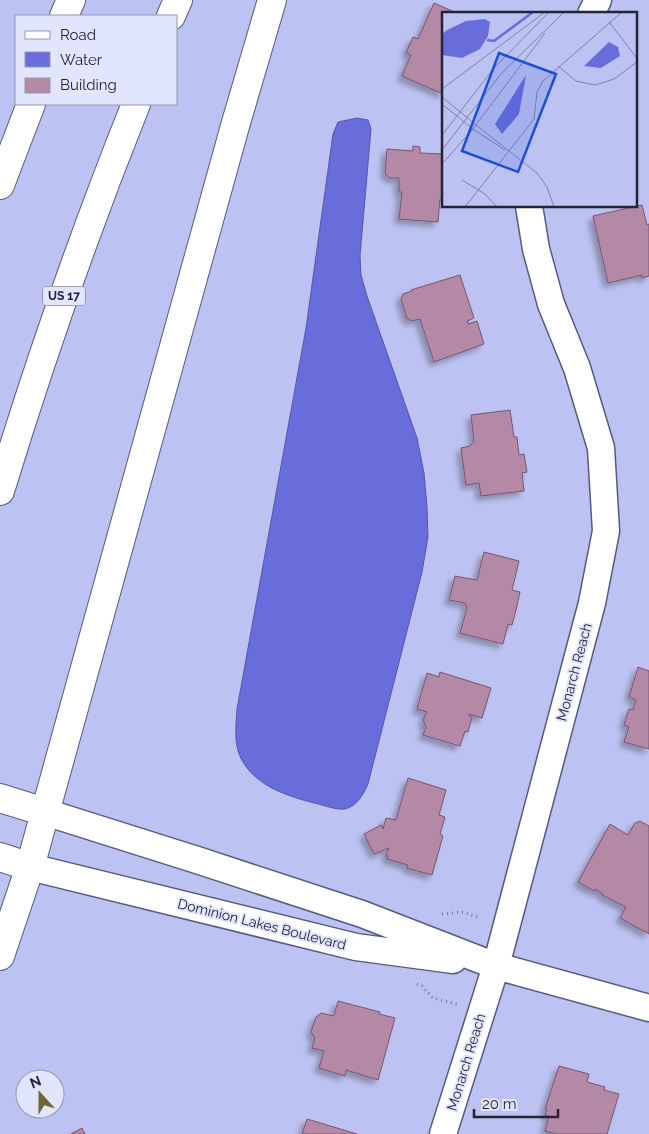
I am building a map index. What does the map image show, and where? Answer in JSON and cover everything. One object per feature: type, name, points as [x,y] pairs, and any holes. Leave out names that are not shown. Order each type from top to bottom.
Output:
[{"type":"main road","points":[[64,15],[71,0]]},
{"type":"main road","points":[[171,15],[178,0]]},
{"type":"main road","points":[[0,956],[30,867],[272,0]]},
{"type":"main road","points":[[0,185],[31,105]]},
{"type":"main road","name":"US 17","points":[[0,491],[23,416],[96,203],[136,105]]},
{"type":"main road","points":[[0,798],[45,812]]},
{"type":"main road","points":[[0,857],[30,867]]},
{"type":"street","points":[[592,12],[598,0]]},
{"type":"street","name":"Monarch Reach","points":[[443,1134],[496,966],[592,603],[606,531],[601,448],[577,368],[551,304],[536,248],[529,208]]},
{"type":"street","name":"Dominion Lakes Boulevard","points":[[45,812],[362,914],[496,966],[649,1008]]},
{"type":"street","name":"Dominion Lakes Boulevard","points":[[30,867],[356,947],[496,966]]},
{"type":"water","points":[[357,118],[368,120],[371,129],[360,256],[361,275],[417,438],[424,473],[428,537],[422,572],[368,784],[356,803],[349,808],[336,809],[278,791],[258,779],[240,756],[236,743],[236,729],[237,709],[306,328],[333,134],[338,122]]},
{"type":"building","points":[[434,3],[454,12],[442,12],[442,94],[402,76],[411,55],[406,53],[413,37],[418,39]]},
{"type":"building","points":[[413,146],[420,147],[420,153],[442,154],[442,199],[440,199],[438,222],[399,219],[402,192],[399,192],[399,178],[390,178],[385,173],[387,149],[413,151]]},
{"type":"building","points":[[642,205],[647,225],[649,224],[649,276],[642,278],[642,275],[608,283],[593,216],[636,208]]},
{"type":"building","points":[[460,275],[474,318],[467,321],[468,324],[477,321],[484,344],[434,362],[420,319],[412,321],[407,318],[401,299],[403,294],[411,290]]},
{"type":"building","points":[[510,410],[514,437],[517,437],[519,455],[524,454],[527,472],[522,473],[524,491],[481,496],[479,483],[466,485],[461,448],[470,446],[474,441],[471,415]]},
{"type":"building","points":[[484,552],[519,561],[512,590],[520,592],[512,625],[508,624],[503,644],[460,633],[467,608],[465,603],[449,600],[455,576],[477,580]]},
{"type":"building","points":[[638,667],[649,671],[649,749],[624,742],[629,727],[624,725],[629,709],[633,710],[636,700],[629,697]]},
{"type":"building","points":[[440,672],[491,688],[482,718],[469,714],[472,717],[468,732],[465,731],[460,746],[423,735],[426,727],[423,720],[427,712],[417,709],[427,673],[439,677]]},
{"type":"building","points":[[408,778],[446,790],[439,815],[445,817],[440,834],[443,836],[432,875],[407,868],[408,865],[387,859],[388,856],[386,856],[389,848],[374,854],[364,834],[381,825],[383,829],[386,818],[396,820]]},
{"type":"building","points":[[640,821],[649,826],[649,934],[620,918],[626,907],[602,895],[595,889],[594,891],[578,882],[610,824],[628,835],[635,823]]},
{"type":"building","points":[[338,1001],[395,1018],[378,1080],[346,1070],[345,1076],[319,1068],[324,1051],[312,1048],[315,1038],[311,1032],[316,1017],[321,1013],[334,1016]]},
{"type":"building","points":[[559,1066],[589,1074],[587,1082],[605,1087],[604,1090],[619,1094],[607,1134],[556,1134],[545,1131],[549,1116],[545,1115],[547,1109],[545,1109]]},
{"type":"building","points":[[307,1119],[357,1134],[302,1134]]},
{"type":"building","points":[[82,1128],[85,1134],[71,1134]]}]
